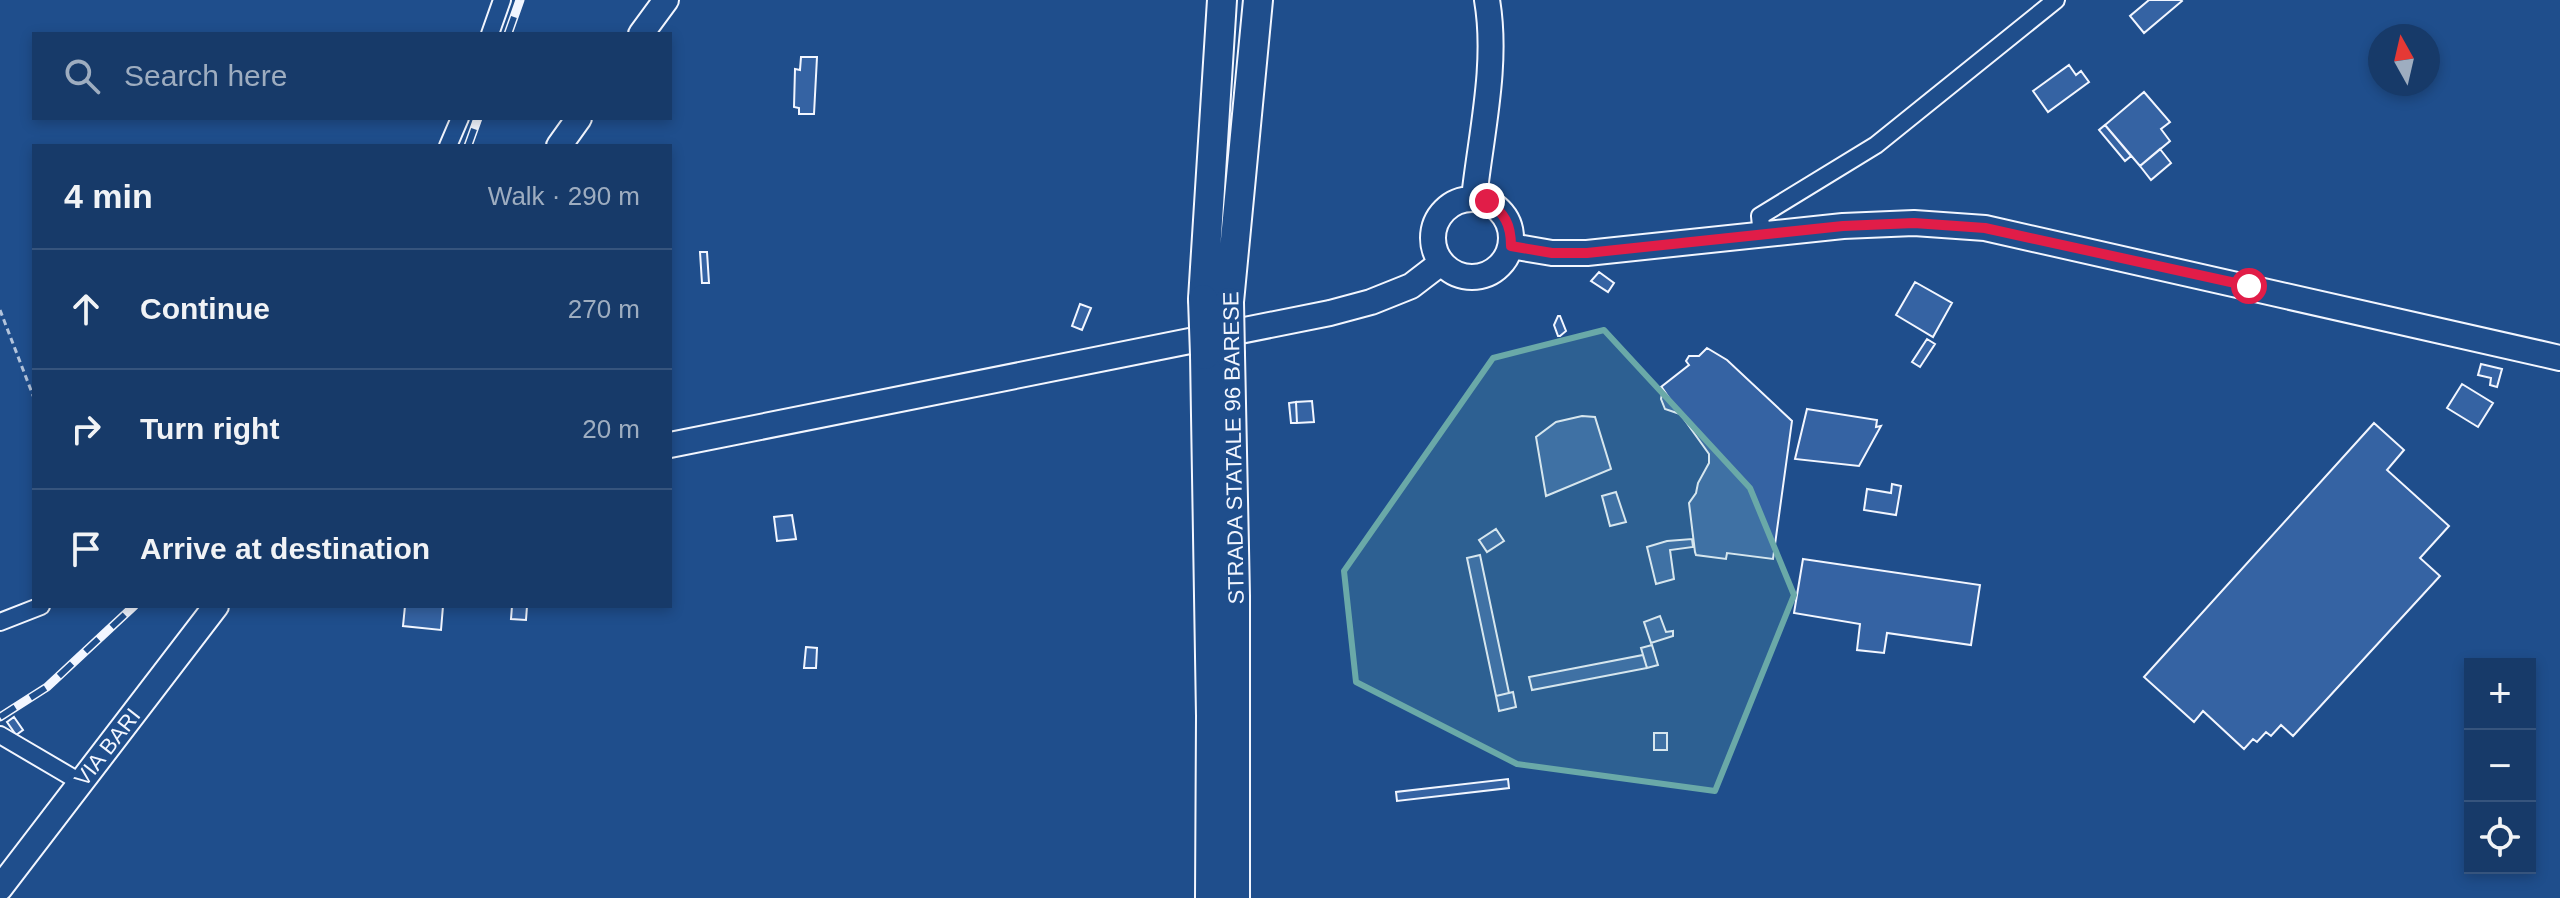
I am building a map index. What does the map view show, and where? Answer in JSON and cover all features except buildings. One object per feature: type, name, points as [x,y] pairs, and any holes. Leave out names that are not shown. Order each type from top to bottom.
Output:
[{"type":"highway","name":"STRADA STATALE 96 BARESE","points":[[1210,898],[1222,0]]},
{"type":"highway","name":"STRADA STATALE 96 BARESE","points":[[1216,301],[1258,0]]},
{"type":"highway","name":"STRADA STATALE 96 BARESE","points":[[1217,355],[1235,596],[1235,898]]},
{"type":"main road","points":[[642,32],[666,0]]},
{"type":"main road","points":[[1474,198],[1489,69],[1490,15],[1487,0]]},
{"type":"main road","points":[[560,144],[578,120]]},
{"type":"main road","points":[[1474,198],[1487,201],[1499,209],[1507,220],[1511,246],[1498,268],[1474,278],[1450,271],[1441,263],[1434,252],[1434,226],[1449,205],[1474,198]]},
{"type":"main road","points":[[1511,246],[1552,253],[1587,253],[1843,226],[1900,224],[1985,228],[2560,358]]},
{"type":"main road","points":[[672,445],[1330,313],[1371,302],[1411,286],[1441,263]]},
{"type":"main road","name":"VIA BARI","points":[[0,888],[215,608]]},
{"type":"street","points":[[491,32],[502,0]]},
{"type":"street","points":[[1762,236],[1760,216],[1876,145],[2056,0]]},
{"type":"street","points":[[449,144],[459,120]]},
{"type":"street","points":[[0,622],[36,608]]},
{"type":"street","points":[[0,735],[80,782]]},
{"type":"path","points":[[0,310],[32,393]]},
{"type":"highlighted area","points":[[1604,330],[1750,488],[1794,595],[1715,791],[1517,764],[1356,682],[1344,571],[1493,358]]},
{"type":"railway","points":[[509,32],[520,0]]},
{"type":"railway","points":[[469,144],[477,120]]},
{"type":"railway","points":[[0,717],[47,687],[132,608]]},
{"type":"route","points":[[1487,201],[1499,209],[1507,220],[1511,246],[1552,253],[1587,253],[1843,226],[1914,223],[1985,228],[2249,286]]}]
